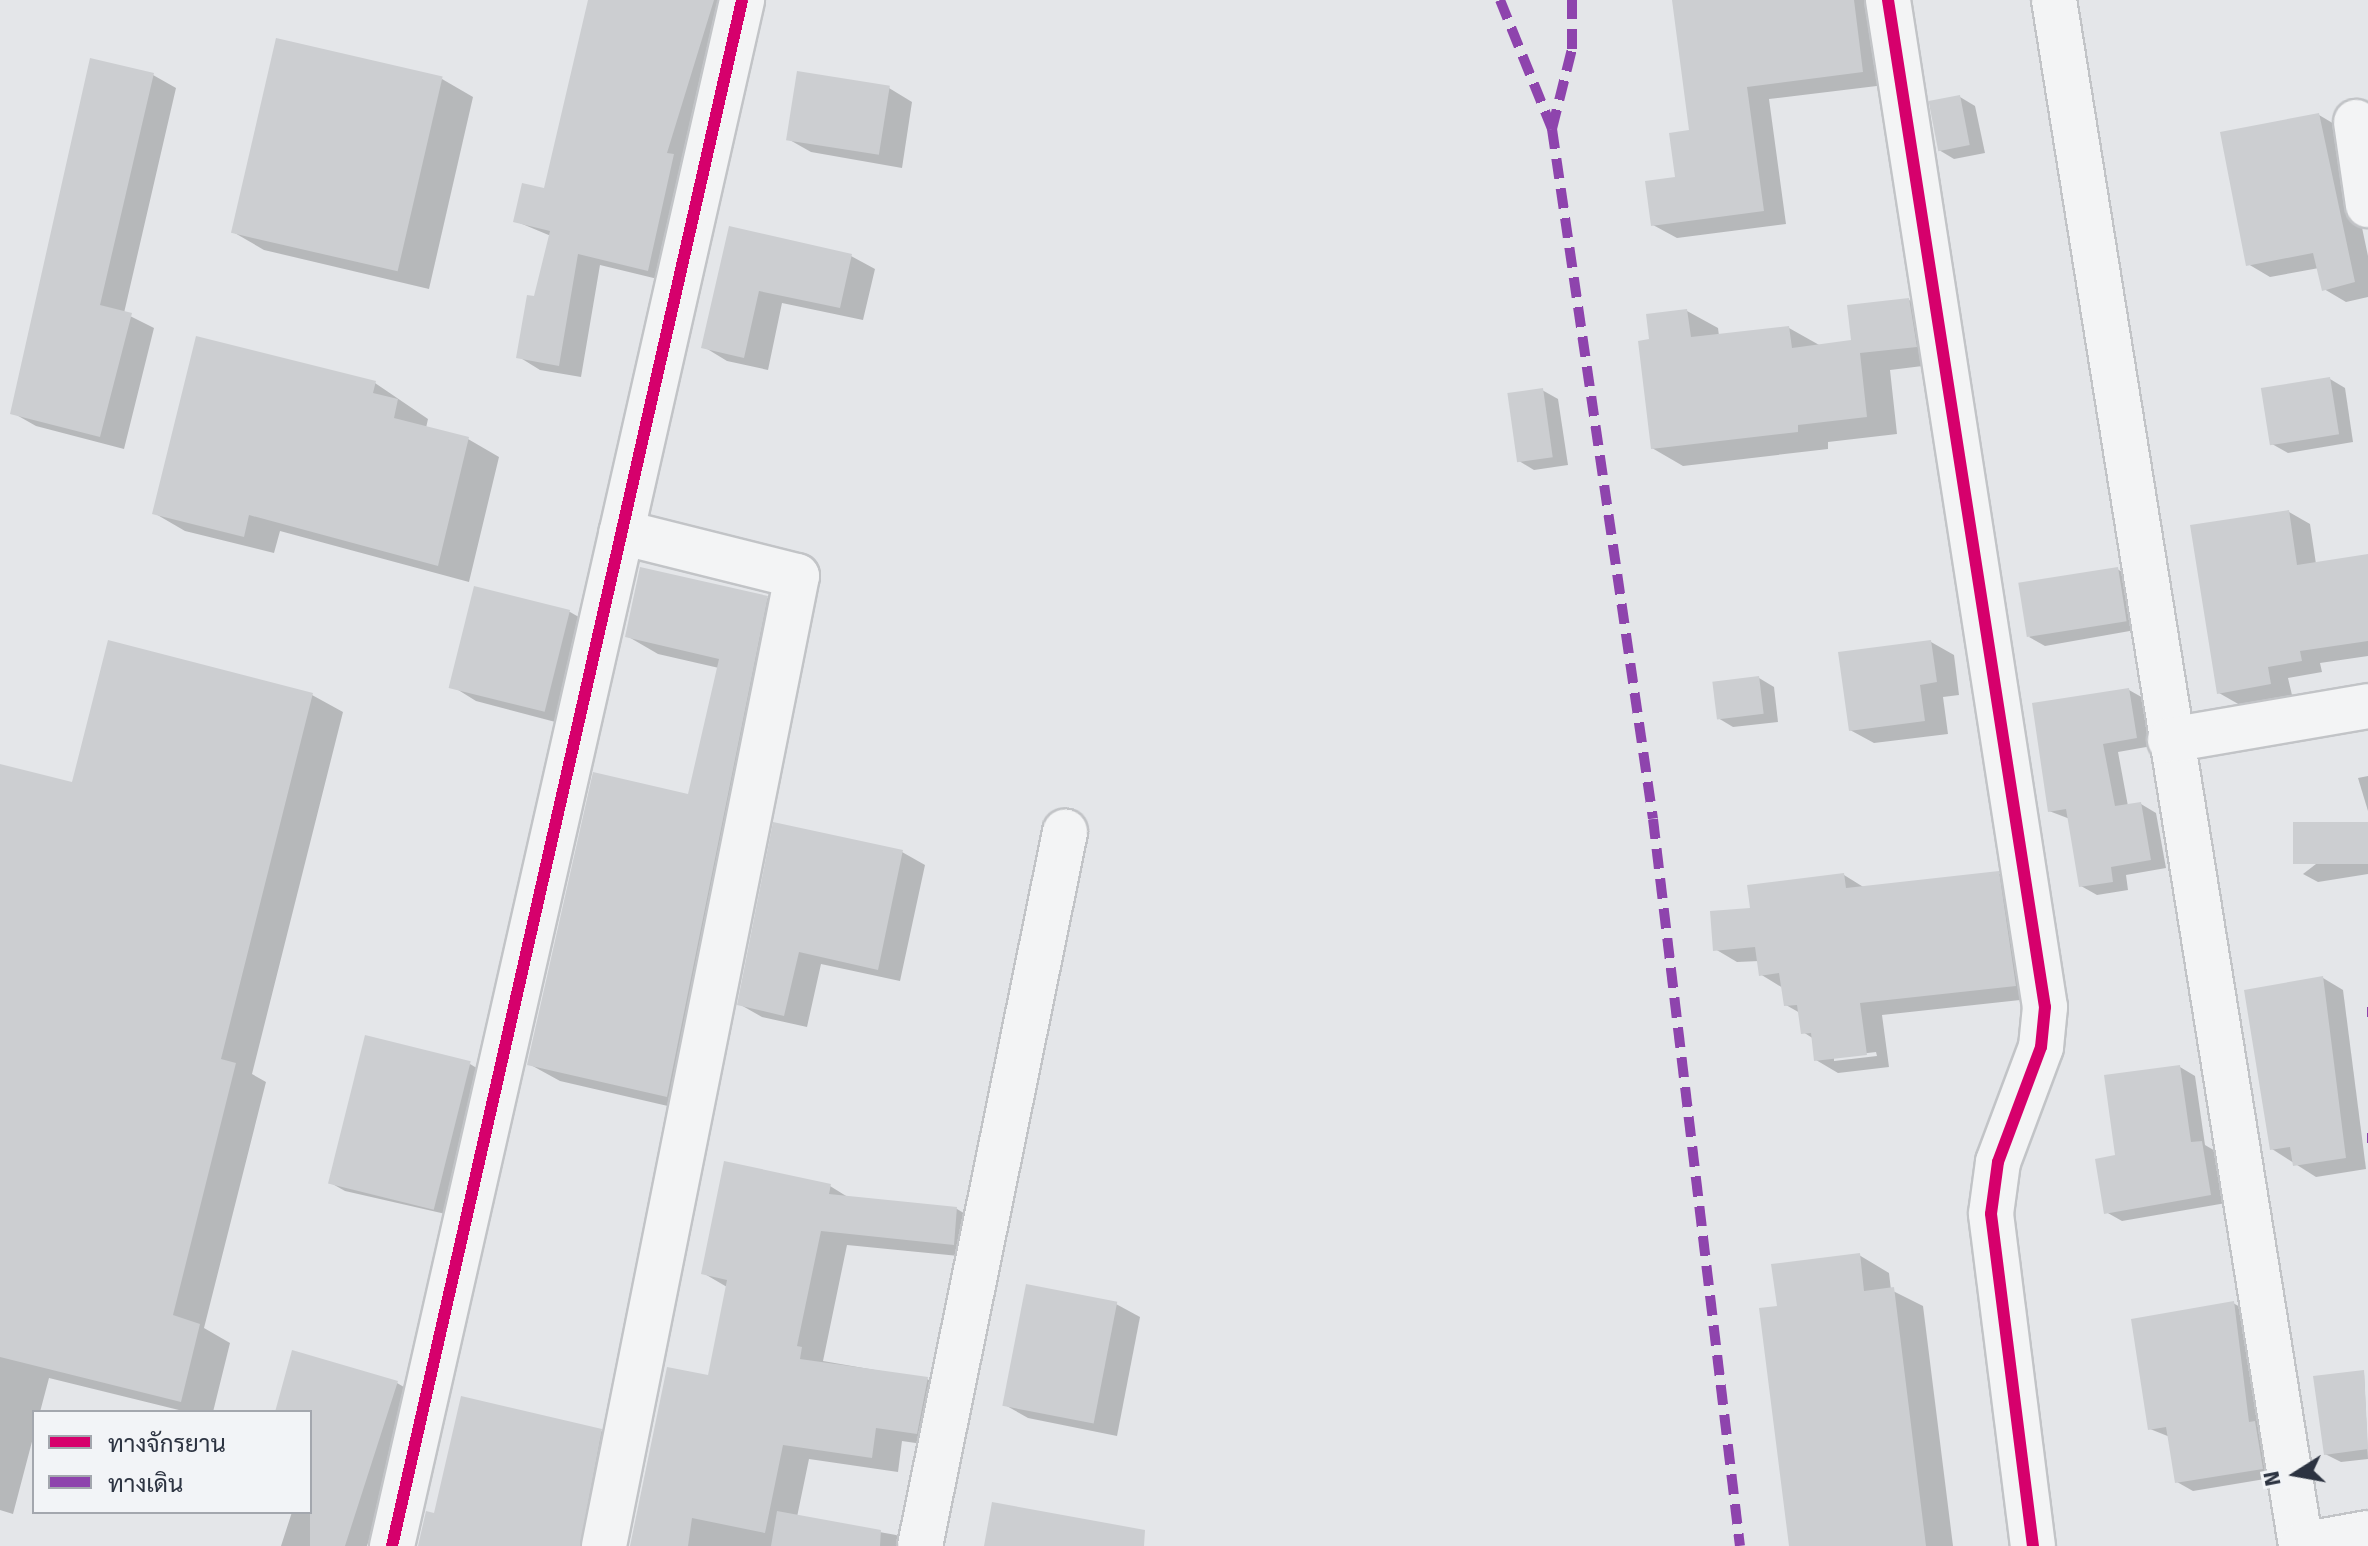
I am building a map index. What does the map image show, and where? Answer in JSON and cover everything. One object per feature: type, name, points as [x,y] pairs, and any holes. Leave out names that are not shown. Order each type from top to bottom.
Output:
[{"type":"street","points":[[392,1546],[742,0]]},
{"type":"street","points":[[1888,0],[2045,1007],[2038,1058],[1998,1162],[1991,1214],[2033,1546]]},
{"type":"street","points":[[2054,0],[2301,1545],[2368,1533]]},
{"type":"street","points":[[2356,122],[2368,205]]},
{"type":"street","points":[[604,1546],[797,576],[621,532]]},
{"type":"street","points":[[2170,740],[2368,706]]},
{"type":"street","points":[[920,1546],[1065,832]]},
{"type":"building","points":[[588,0],[714,0],[667,153],[674,154],[648,271],[578,254],[559,366],[516,358],[527,295],[534,296],[550,231],[513,222],[522,183],[544,188]]},
{"type":"building","points":[[1672,0],[1854,0],[1863,72],[1747,87],[1764,211],[1651,226],[1645,181],[1675,177],[1669,133],[1689,130]]},
{"type":"building","points":[[276,38],[443,76],[398,271],[231,233]]},
{"type":"building","points":[[90,58],[154,73],[100,305],[132,313],[100,437],[10,414]]},
{"type":"building","points":[[797,71],[890,86],[879,155],[786,140]]},
{"type":"building","points":[[1960,95],[1970,145],[1938,151],[1929,101]]},
{"type":"building","points":[[2319,113],[2355,282],[2322,291],[2313,253],[2246,266],[2220,132]]},
{"type":"building","points":[[729,226],[852,254],[840,308],[759,291],[744,358],[701,348]]},
{"type":"building","points":[[1909,298],[1917,347],[1860,353],[1867,417],[1798,425],[1798,432],[1651,449],[1638,341],[1649,339],[1646,314],[1687,309],[1691,337],[1789,326],[1792,348],[1851,340],[1847,305]]},
{"type":"building","points":[[196,336],[376,381],[373,393],[398,399],[394,418],[469,437],[438,566],[249,515],[244,537],[152,514]]},
{"type":"building","points":[[2330,377],[2339,434],[2270,445],[2261,388]]},
{"type":"building","points":[[1543,388],[1553,457],[1517,462],[1507,393]]},
{"type":"building","points":[[2289,510],[2297,565],[2368,554],[2368,641],[2300,651],[2302,661],[2268,667],[2271,684],[2217,694],[2190,525]]},
{"type":"building","points":[[640,567],[768,596],[667,1097],[527,1065],[593,772],[688,794],[719,659],[625,637]]},
{"type":"building","points":[[2118,567],[2127,621],[2027,637],[2018,583]]},
{"type":"building","points":[[474,586],[570,610],[545,712],[449,688]]},
{"type":"building","points":[[108,640],[313,693],[221,1059],[236,1063],[173,1315],[200,1324],[181,1402],[0,1357],[0,764],[72,782]]},
{"type":"building","points":[[1931,640],[1937,682],[1920,685],[1925,721],[1849,731],[1838,652]]},
{"type":"building","points":[[1759,676],[1764,714],[1717,719],[1712,682]]},
{"type":"building","points":[[2129,688],[2137,738],[2103,744],[2115,806],[2141,802],[2151,860],[2111,867],[2113,882],[2079,887],[2066,809],[2048,812],[2032,703]]},
{"type":"building","points":[[773,822],[903,850],[878,970],[799,952],[784,1016],[737,1005]]},
{"type":"building","points":[[2293,822],[2368,822],[2368,864],[2293,864]]},
{"type":"building","points":[[1999,871],[2016,986],[1860,1003],[1867,1055],[1814,1061],[1811,1033],[1801,1034],[1797,1005],[1784,1006],[1779,973],[1759,976],[1755,947],[1713,951],[1710,911],[1750,908],[1747,885],[1844,873],[1846,888]]},
{"type":"building","points":[[2323,976],[2346,1158],[2293,1166],[2290,1147],[2270,1150],[2244,990]]},
{"type":"building","points":[[365,1035],[471,1061],[434,1210],[328,1183]]},
{"type":"building","points":[[2180,1065],[2191,1142],[2202,1141],[2211,1195],[2104,1214],[2095,1159],[2115,1155],[2104,1075]]},
{"type":"building","points":[[724,1161],[831,1184],[829,1194],[957,1207],[954,1245],[821,1231],[797,1346],[802,1347],[800,1359],[928,1377],[917,1434],[876,1428],[872,1458],[783,1445],[765,1533],[692,1518],[688,1546],[630,1546],[667,1367],[708,1375],[727,1280],[701,1274]]},
{"type":"building","points":[[1860,1253],[1864,1291],[1894,1287],[1926,1546],[1789,1546],[1759,1308],[1777,1306],[1771,1264]]},
{"type":"building","points":[[1026,1284],[1117,1302],[1094,1423],[1002,1406]]},
{"type":"building","points":[[2234,1301],[2249,1422],[2255,1421],[2263,1469],[2175,1483],[2166,1427],[2148,1430],[2131,1319]]},
{"type":"building","points":[[292,1350],[398,1381],[345,1546],[310,1546],[312,1410],[276,1410]]},
{"type":"building","points":[[2364,1370],[2368,1449],[2324,1455],[2313,1376]]},
{"type":"building","points":[[461,1396],[602,1429],[580,1546],[418,1546],[426,1511],[434,1513]]},
{"type":"building","points":[[992,1502],[1145,1530],[1144,1546],[984,1546]]},
{"type":"building","points":[[777,1511],[881,1530],[880,1546],[771,1546]]},
{"type":"marked path","points":[[1500,0],[1552,129],[1653,819],[1740,1546]]},
{"type":"marked path","points":[[1552,129],[1572,49],[1572,0]]},
{"type":"cycle path","points":[[392,1546],[742,0]]},
{"type":"cycle path","points":[[1888,0],[2045,1007],[2041,1047],[1998,1162],[1991,1214],[2033,1546]]}]
